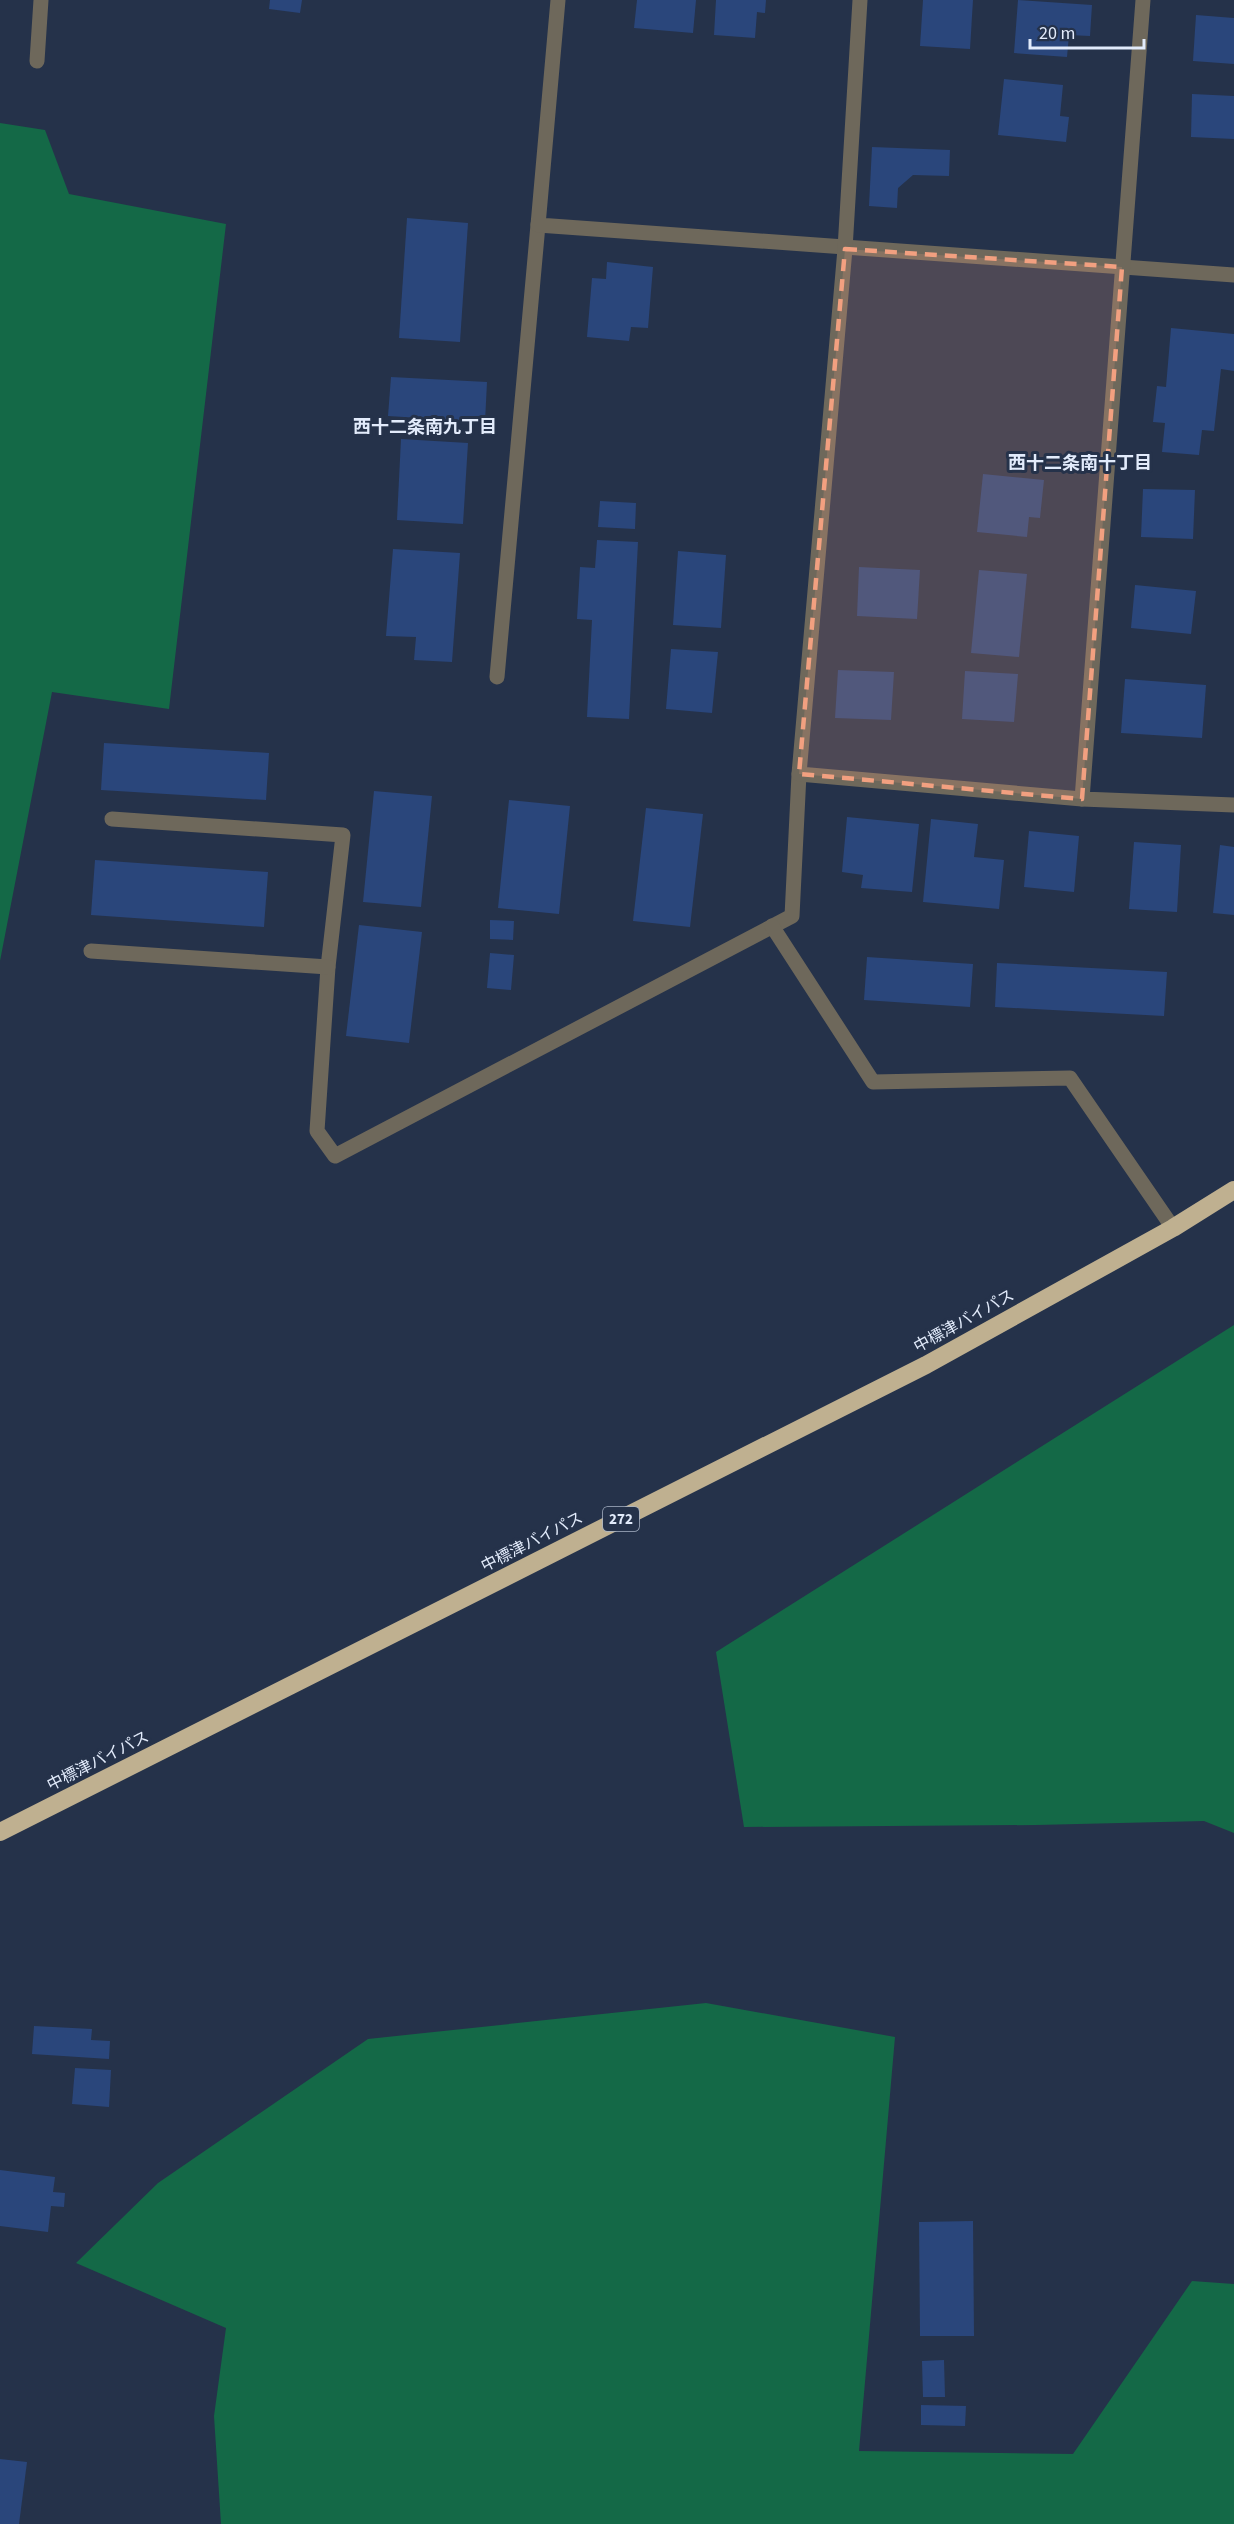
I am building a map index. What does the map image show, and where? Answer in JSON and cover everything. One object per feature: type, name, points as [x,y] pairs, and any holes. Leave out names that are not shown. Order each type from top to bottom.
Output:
[{"type":"highway","name":"中標津バイパス","points":[[0,1832],[926,1365],[1173,1228],[1234,1190]]},
{"type":"street","points":[[37,61],[42,0]]},
{"type":"street","points":[[497,677],[558,0]]},
{"type":"street","points":[[112,819],[343,835],[328,967],[317,1131],[335,1156],[792,916],[799,774],[845,249],[860,0]]},
{"type":"street","points":[[1082,799],[1143,0]]},
{"type":"street","points":[[538,225],[845,249],[1234,275]]},
{"type":"street","points":[[799,774],[1082,799],[1234,805]]},
{"type":"street","points":[[772,926],[873,1082],[1070,1078],[1173,1228]]},
{"type":"street","points":[[92,951],[328,967]]},
{"type":"highlighted area","points":[[845,249],[1122,267],[1082,799],[799,774]]},
{"type":"green space","points":[[0,123],[45,130],[69,194],[226,224],[169,709],[52,692],[0,961]]},
{"type":"green space","points":[[1234,1325],[1234,1833],[1204,1821],[1036,1825],[744,1827],[716,1652]]},
{"type":"green space","points":[[706,2003],[895,2037],[859,2451],[1073,2454],[1192,2281],[1234,2284],[1234,2524],[221,2524],[214,2416],[226,2328],[76,2263],[158,2183],[368,2039]]},
{"type":"building","points":[[270,0],[302,0],[300,13],[269,9]]},
{"type":"building","points":[[637,0],[696,0],[693,33],[634,28]]},
{"type":"building","points":[[716,0],[766,0],[765,13],[757,12],[755,38],[714,35]]},
{"type":"building","points":[[923,0],[973,0],[970,49],[920,46]]},
{"type":"building","points":[[1018,0],[1092,5],[1090,36],[1069,35],[1067,57],[1014,53]]},
{"type":"building","points":[[1196,15],[1234,18],[1234,64],[1193,61]]},
{"type":"building","points":[[1004,79],[1063,85],[1060,116],[1069,117],[1066,142],[998,135]]},
{"type":"building","points":[[1192,94],[1234,96],[1234,139],[1191,137]]},
{"type":"building","points":[[872,147],[950,150],[949,176],[913,175],[898,188],[897,208],[869,206]]},
{"type":"building","points":[[407,218],[468,223],[460,342],[399,338]]},
{"type":"building","points":[[607,262],[653,267],[648,328],[631,327],[629,341],[587,337],[592,278],[606,279]]},
{"type":"building","points":[[1171,328],[1234,334],[1234,371],[1221,369],[1214,431],[1202,430],[1199,455],[1162,452],[1165,423],[1153,422],[1157,386],[1166,387]]},
{"type":"building","points":[[391,377],[487,382],[485,422],[388,416]]},
{"type":"building","points":[[401,439],[468,443],[463,524],[397,520]]},
{"type":"building","points":[[983,474],[1044,480],[1040,518],[1029,517],[1027,537],[977,532]]},
{"type":"building","points":[[1143,489],[1195,490],[1193,539],[1141,537]]},
{"type":"building","points":[[600,501],[636,503],[635,529],[598,527]]},
{"type":"building","points":[[597,540],[638,542],[629,719],[587,717],[592,620],[577,619],[580,567],[595,568]]},
{"type":"building","points":[[393,549],[460,553],[452,662],[414,660],[416,637],[386,636]]},
{"type":"building","points":[[678,551],[726,555],[721,628],[673,625]]},
{"type":"building","points":[[859,567],[920,570],[917,619],[857,616]]},
{"type":"building","points":[[979,570],[1027,574],[1019,657],[971,653]]},
{"type":"building","points":[[1135,585],[1196,591],[1191,634],[1131,628]]},
{"type":"building","points":[[671,649],[718,652],[712,713],[666,709]]},
{"type":"building","points":[[838,670],[894,672],[891,720],[835,718]]},
{"type":"building","points":[[965,671],[1018,674],[1014,722],[962,719]]},
{"type":"building","points":[[1125,679],[1206,685],[1202,738],[1121,733]]},
{"type":"building","points":[[104,743],[269,753],[266,800],[101,790]]},
{"type":"building","points":[[374,791],[432,796],[421,907],[363,902]]},
{"type":"building","points":[[509,800],[570,806],[559,914],[498,908]]},
{"type":"building","points":[[646,808],[703,814],[690,927],[633,921]]},
{"type":"building","points":[[847,817],[919,824],[912,892],[861,888],[863,875],[842,872]]},
{"type":"building","points":[[931,819],[978,824],[974,857],[1004,860],[999,909],[923,902]]},
{"type":"building","points":[[1029,831],[1079,836],[1074,892],[1024,887]]},
{"type":"building","points":[[1134,842],[1181,845],[1177,912],[1129,909]]},
{"type":"building","points":[[1220,845],[1234,847],[1234,915],[1213,913]]},
{"type":"building","points":[[95,860],[268,872],[264,927],[91,915]]},
{"type":"building","points":[[490,920],[514,921],[513,940],[490,939]]},
{"type":"building","points":[[359,925],[422,932],[409,1043],[346,1036]]},
{"type":"building","points":[[490,953],[514,955],[511,990],[487,988]]},
{"type":"building","points":[[867,957],[973,964],[970,1007],[864,1000]]},
{"type":"building","points":[[997,963],[1167,972],[1164,1016],[995,1007]]},
{"type":"building","points":[[34,2026],[92,2029],[91,2040],[110,2041],[109,2059],[32,2054]]},
{"type":"building","points":[[75,2068],[111,2070],[109,2107],[72,2104]]},
{"type":"building","points":[[0,2170],[55,2177],[53,2192],[65,2193],[64,2207],[51,2206],[48,2232],[0,2226]]},
{"type":"building","points":[[973,2221],[974,2336],[920,2336],[919,2222]]},
{"type":"building","points":[[944,2360],[945,2397],[923,2397],[922,2361]]},
{"type":"building","points":[[921,2405],[966,2406],[965,2426],[921,2425]]},
{"type":"building","points":[[0,2459],[27,2462],[19,2524],[0,2524]]},
{"type":"district","name":"西十二条南九丁目","points":[[425,427]]},
{"type":"district","name":"西十二条南十丁目","points":[[1080,463]]}]
